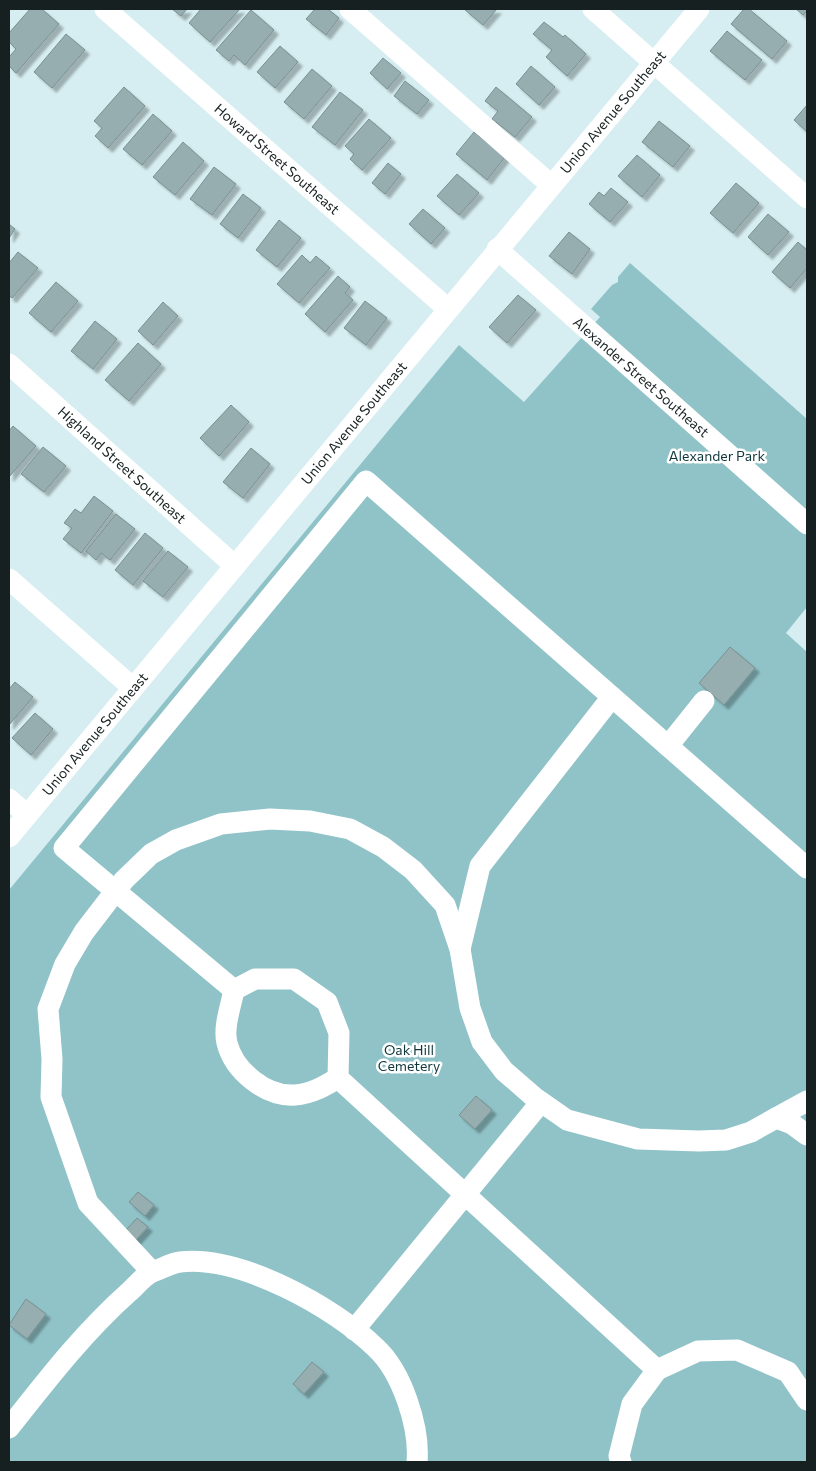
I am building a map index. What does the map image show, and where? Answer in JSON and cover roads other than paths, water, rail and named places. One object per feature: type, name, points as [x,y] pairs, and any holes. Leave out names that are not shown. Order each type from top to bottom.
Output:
[{"type":"street","name":"Howard Street Southeast","points":[[105,9],[448,309]]},
{"type":"street","points":[[350,9],[551,185]]},
{"type":"street","points":[[594,9],[807,198]]},
{"type":"street","name":"Union Avenue Southeast","points":[[9,837],[497,249],[699,9]]},
{"type":"street","name":"Alexander Street Southeast","points":[[497,249],[807,524]]},
{"type":"street","name":"Highland Street Southeast","points":[[9,364],[235,566]]},
{"type":"street","points":[[234,990],[64,848],[366,481],[807,868]]},
{"type":"street","points":[[9,579],[133,688]]},
{"type":"street","points":[[460,949],[480,866],[612,696]]},
{"type":"street","points":[[668,746],[704,701]]},
{"type":"street","points":[[9,799],[27,815]]},
{"type":"street","points":[[152,1272],[88,1203],[50,1097],[52,1059],[48,1009],[65,964],[84,932],[124,880],[151,854],[176,840],[221,824],[270,819],[310,821],[350,829],[382,847],[413,870],[445,905],[460,949],[470,1008],[482,1042],[504,1071],[541,1102],[567,1120],[638,1139],[726,1140],[751,1132],[807,1102]]},
{"type":"street","points":[[338,1078],[321,1088],[295,1095],[266,1089],[240,1068],[227,1042],[228,1016],[234,990],[255,979],[294,979],[327,1002],[339,1033],[338,1078],[657,1370]]},
{"type":"street","points":[[354,1330],[541,1102]]},
{"type":"street","points":[[776,1118],[792,1124],[807,1135]]},
{"type":"street","points":[[9,1428],[65,1356],[106,1313],[152,1272],[179,1262],[203,1262],[234,1268],[308,1297],[377,1348],[398,1379],[410,1411],[418,1451],[417,1462]]},
{"type":"street","points":[[621,1462],[619,1456],[632,1404],[657,1370],[698,1351],[737,1350],[788,1372],[807,1400]]},
{"type":"park label","name":"Alexander Park","points":[[717,456]]},
{"type":"park label","name":"Oak Hill Cemetery","points":[[409,1058]]}]
